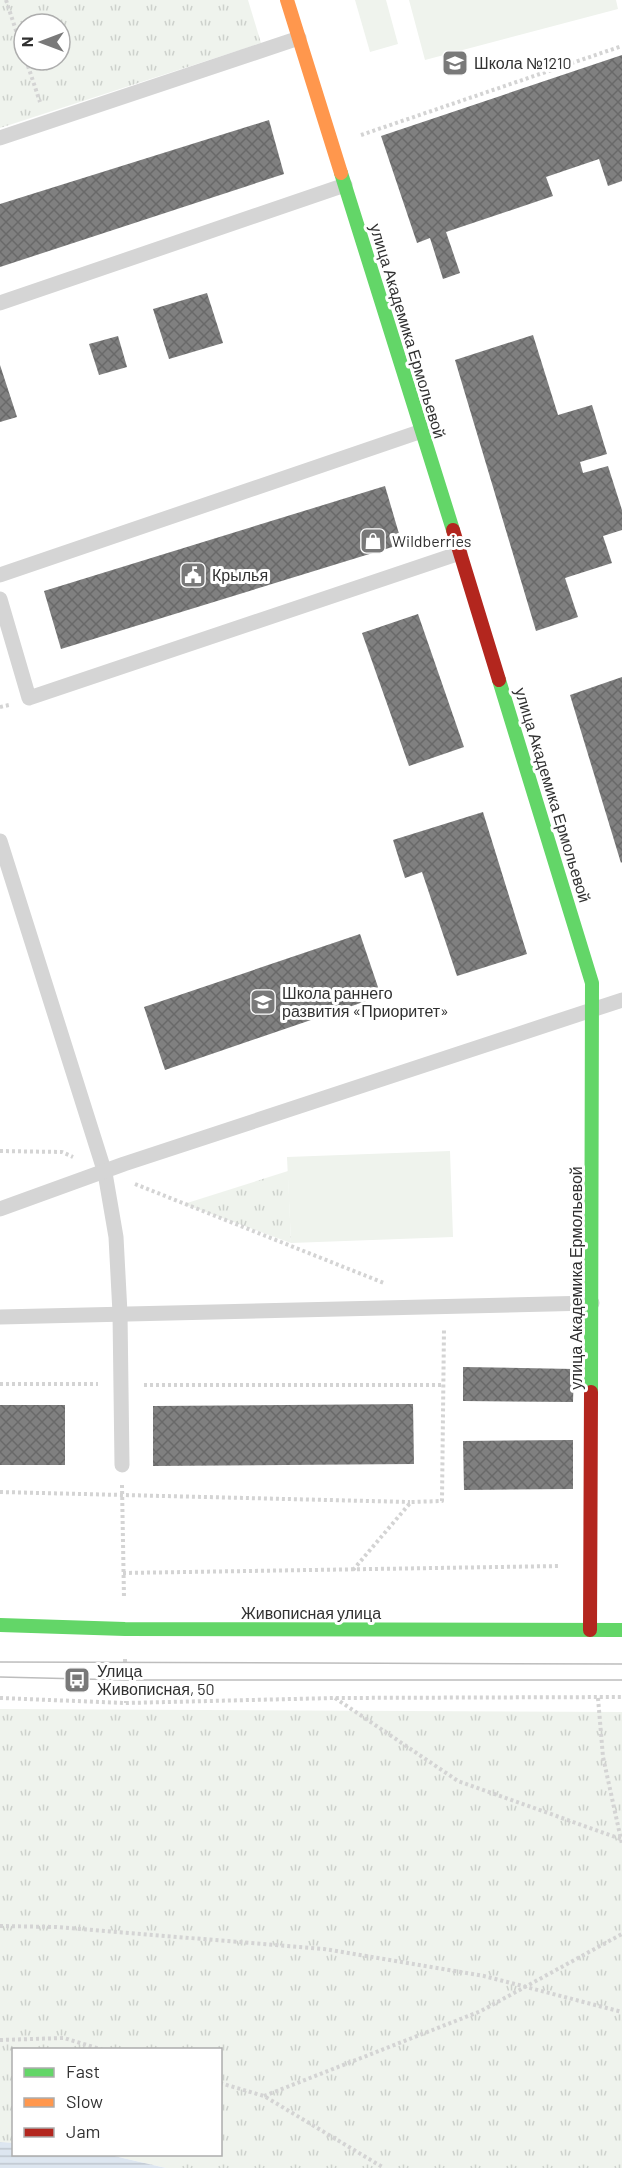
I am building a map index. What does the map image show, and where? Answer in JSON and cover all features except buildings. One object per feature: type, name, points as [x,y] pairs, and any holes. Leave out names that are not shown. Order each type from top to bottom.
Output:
[{"type":"street","name":"улица Академика Ермольевой","points":[[287,0],[581,940],[592,983],[590,1630]]},
{"type":"street","name":"Живописная улица","points":[[0,1625],[125,1629],[622,1630]]},
{"type":"lane","points":[[0,138],[299,38]]},
{"type":"lane","points":[[0,303],[345,185]]},
{"type":"lane","points":[[0,575],[422,431]]},
{"type":"lane","points":[[0,599],[29,698],[460,553]]},
{"type":"lane","points":[[0,842],[105,1173],[116,1237],[120,1314],[122,1465]]},
{"type":"lane","points":[[0,1209],[105,1173],[135,1160],[622,1000]]},
{"type":"lane","points":[[0,1317],[592,1303]]},
{"type":"path","points":[[6,0],[12,18]]},
{"type":"path","points":[[332,144],[622,46]]},
{"type":"path","points":[[30,72],[33,82]]},
{"type":"path","points":[[0,1151],[62,1152],[105,1173],[390,1285]]},
{"type":"path","points":[[0,1492],[442,1501],[444,1352]]},
{"type":"path","points":[[0,1384],[443,1385]]},
{"type":"path","points":[[122,1465],[126,1703]]},
{"type":"path","points":[[353,1570],[411,1502]]},
{"type":"path","points":[[123,1573],[590,1566]]},
{"type":"path","points":[[0,1698],[126,1703],[334,1698],[622,1697]]},
{"type":"path","points":[[334,1698],[458,1781],[622,1840]]},
{"type":"path","points":[[598,1698],[603,1757],[622,1840]]},
{"type":"path","points":[[0,1926],[56,1927],[324,1949],[484,1976],[622,2012]]},
{"type":"path","points":[[264,2096],[481,2012],[622,1934]]},
{"type":"path","points":[[0,2040],[64,2038],[99,2048]]},
{"type":"path","points":[[222,2084],[264,2096],[384,2168]]},
{"type":"green space","points":[[0,0],[248,0],[261,43],[0,128]]},
{"type":"green space","points":[[355,0],[386,0],[398,44],[370,52]]},
{"type":"green space","points":[[409,0],[616,0],[618,9],[425,60]]},
{"type":"green space","points":[[450,1151],[453,1237],[291,1243],[287,1157]]},
{"type":"green space","points":[[288,1171],[291,1243],[184,1204]]},
{"type":"green space","points":[[0,1709],[622,1712],[622,2168],[166,2168],[114,2156],[222,2156],[222,2048],[12,2048],[12,2143],[0,2142]]},
{"type":"shaded area","points":[[0,2142],[12,2143],[12,2156],[114,2156],[166,2168],[0,2168]]},
{"type":"tram line","points":[[0,1662],[622,1664]]},
{"type":"tram line","points":[[0,1677],[125,1680],[622,1680]]},
{"type":"traffic: fast","points":[[341,173],[453,530]]},
{"type":"traffic: fast","points":[[499,680],[592,983],[591,1392]]},
{"type":"traffic: fast","points":[[0,1625],[125,1629],[622,1630]]},
{"type":"traffic: slow","points":[[287,0],[341,173]]},
{"type":"traffic: jam","points":[[453,530],[499,680]]},
{"type":"traffic: jam","points":[[590,1630],[591,1392]]},
{"type":"place","name":"Школа №1210","points":[[455,63]]},
{"type":"place","name":"Wildberries","points":[[373,541]]},
{"type":"place","name":"Крылья","points":[[193,575]]},
{"type":"place","name":"Школа раннего развития «Приоритет»","points":[[263,1002]]},
{"type":"place","name":"Улица Живописная, 50","points":[[77,1680]]}]
